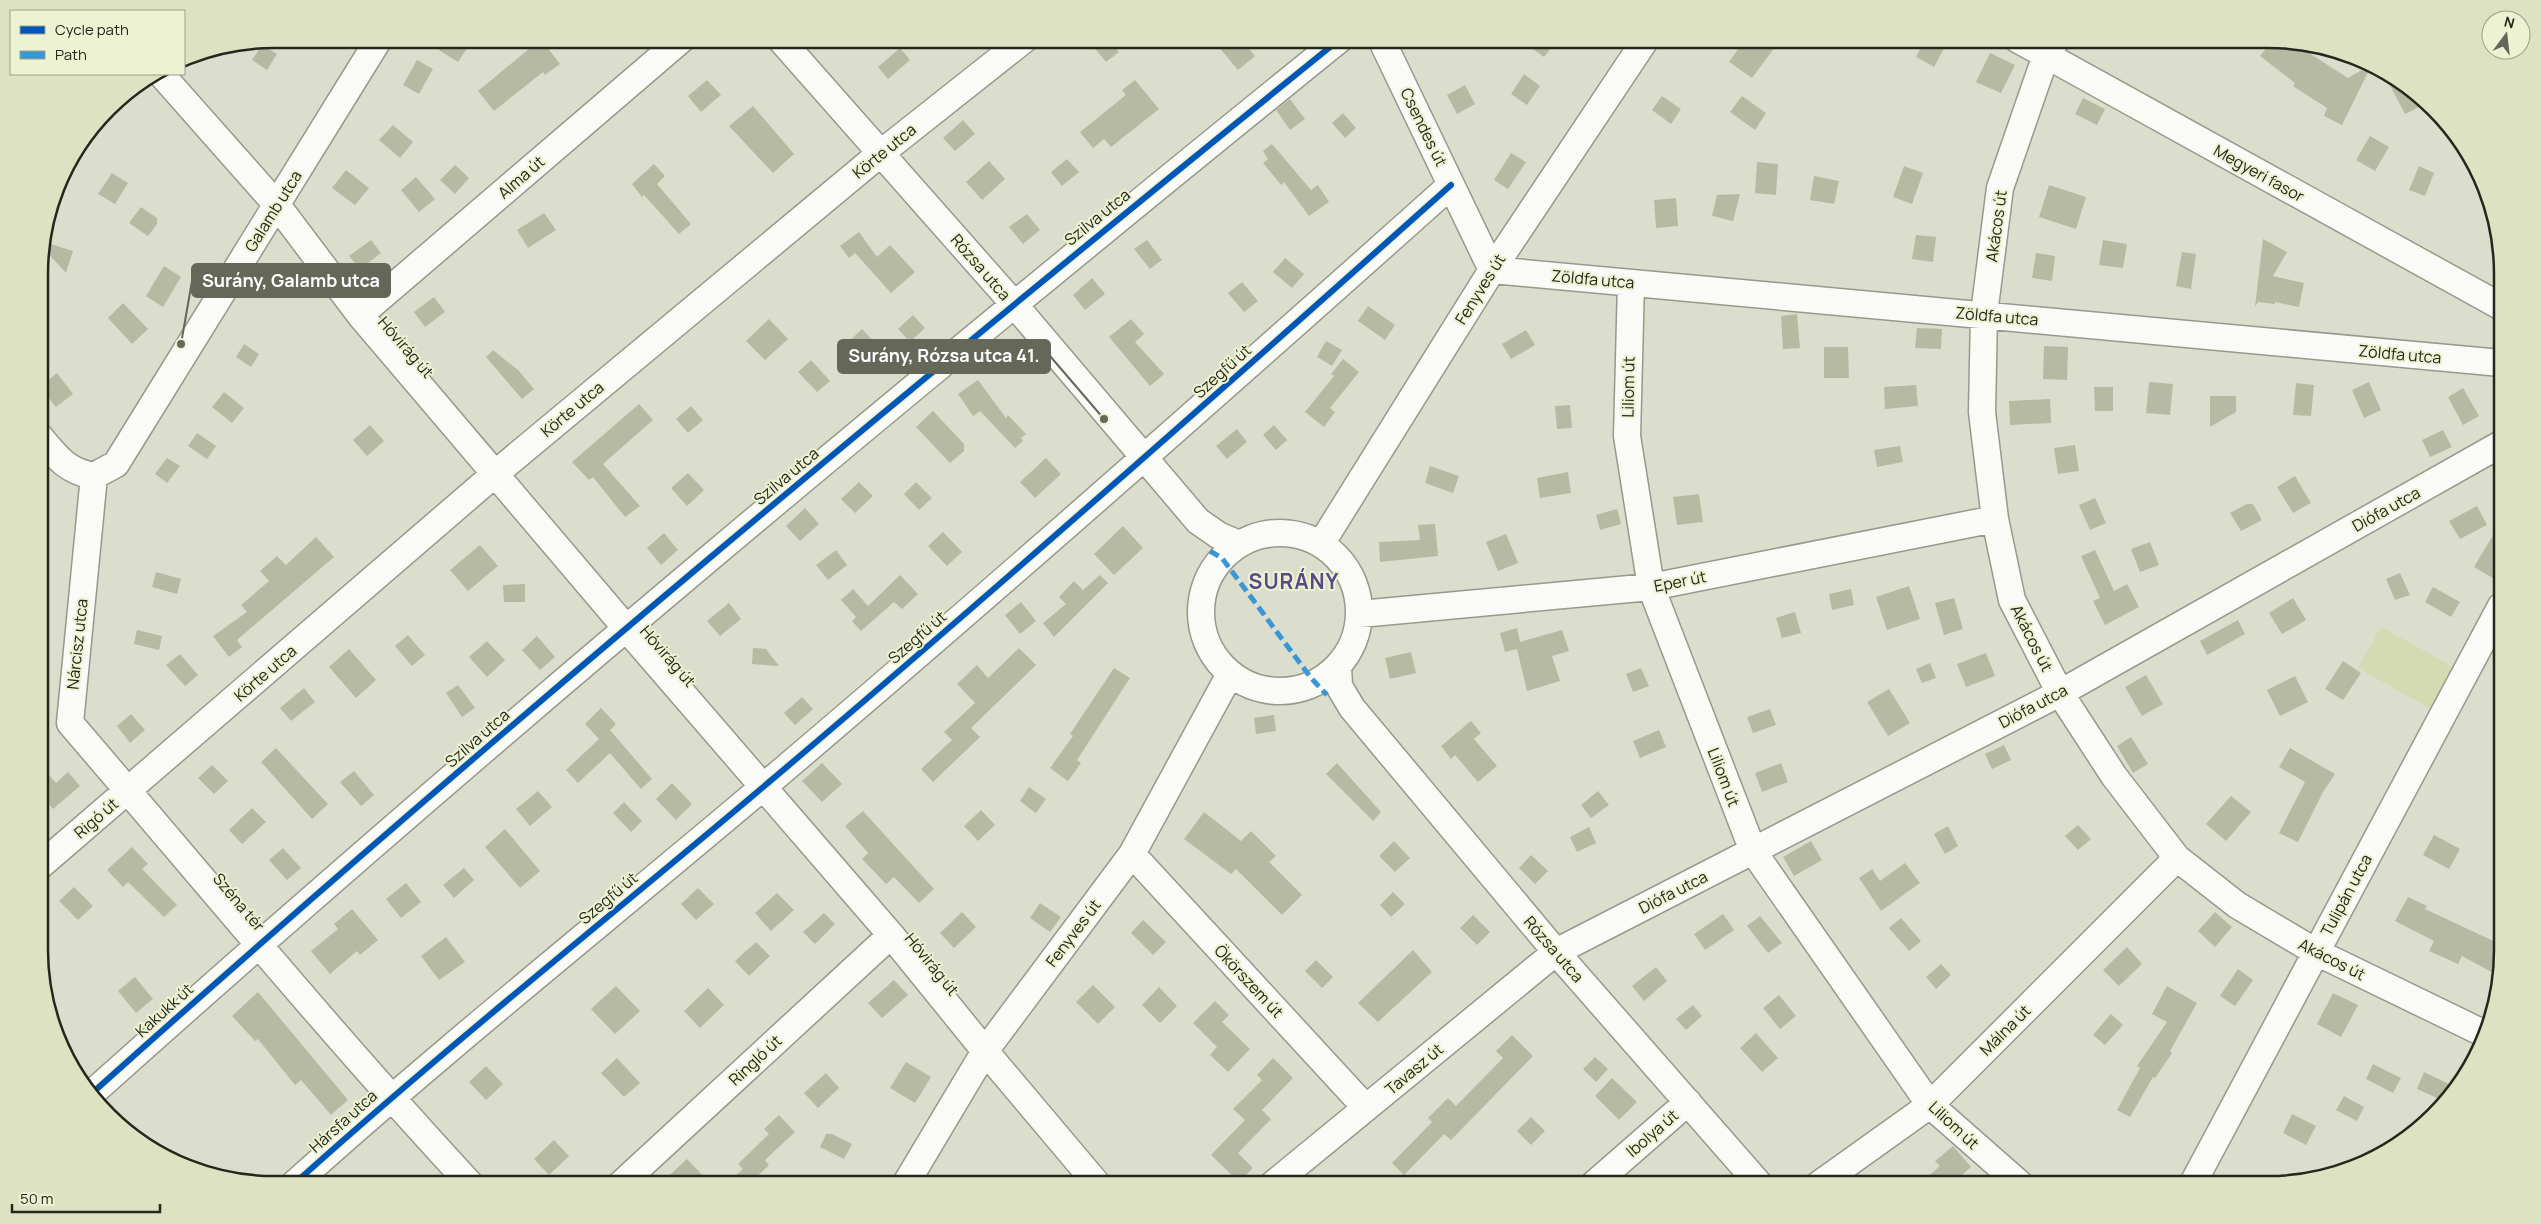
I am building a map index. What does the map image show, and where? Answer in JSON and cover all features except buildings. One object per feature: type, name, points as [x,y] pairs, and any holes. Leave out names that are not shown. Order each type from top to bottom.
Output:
[{"type":"street","name":"Galamb utca","points":[[94,476],[116,464],[373,48]]},
{"type":"street","name":"Alma út","points":[[360,315],[672,48]]},
{"type":"street","name":"Rózsa utca","points":[[788,48],[1013,303],[1198,520]]},
{"type":"street","name":"Körte utca","points":[[128,790],[496,473],[881,153],[1014,48]]},
{"type":"street","name":"Szilva utca","points":[[257,945],[626,628],[1013,303],[1329,48]]},
{"type":"street","name":"Csendes út","points":[[1385,48],[1492,270]]},
{"type":"street","name":"Fenyves út","points":[[1321,544],[1492,270],[1640,48]]},
{"type":"street","name":"Akácos út","points":[[2051,48],[2000,188],[1984,314],[1982,412],[1995,519],[2012,600],[2060,693],[2114,776],[2177,858],[2237,904],[2316,952],[2479,1031]]},
{"type":"street","name":"Megyeri fasor","points":[[2053,48],[2494,303]]},
{"type":"street","name":"Hóvirág út","points":[[164,76],[277,204],[360,315],[626,628],[891,935],[984,1051],[1090,1176]]},
{"type":"street","name":"Szegfű út","points":[[390,1098],[763,787],[1145,458],[1451,185]]},
{"type":"street","name":"Zöldfa utca","points":[[1492,270],[2494,362]]},
{"type":"street","name":"Liliom út","points":[[1631,283],[1627,436],[1651,587],[1753,851],[1930,1105],[2011,1176]]},
{"type":"street","points":[[48,446],[61,461],[77,473],[94,476]]},
{"type":"street","name":"Diófa utca","points":[[1556,952],[2060,693],[2494,448]]},
{"type":"street","name":"Nárcisz utca","points":[[94,476],[70,723],[128,790]]},
{"type":"street","name":"Eper út","points":[[1360,614],[1651,587],[1995,519]]},
{"type":"street","points":[[1198,520],[1218,535],[1239,544]]},
{"type":"street","points":[[1198,520],[1210,551],[1212,572]]},
{"type":"street","points":[[1302,689],[1321,680],[1338,667],[1353,644],[1360,614],[1354,582],[1340,560],[1321,544],[1295,534],[1267,534],[1239,544],[1222,558],[1212,572],[1202,601],[1203,629],[1215,658],[1230,674],[1253,687],[1273,691],[1302,689],[1327,695],[1352,708]]},
{"type":"street","name":"Tulipán utca","points":[[2197,1176],[2494,619]]},
{"type":"street","points":[[1338,667],[1339,686],[1352,708]]},
{"type":"street","name":"Fenyves út","points":[[910,1176],[984,1051],[1132,854],[1230,674]]},
{"type":"street","name":"Rózsa utca","points":[[1352,708],[1556,952],[1752,1176]]},
{"type":"street","name":"Rigó út","points":[[48,858],[128,790]]},
{"type":"street","name":"Széna tér","points":[[128,790],[257,945],[390,1098]]},
{"type":"street","name":"Ökörszem út","points":[[1132,854],[1366,1108]]},
{"type":"street","name":"Málna út","points":[[1831,1176],[1930,1105],[2177,858]]},
{"type":"street","name":"Ringló út","points":[[630,1176],[891,935]]},
{"type":"street","name":"Kakukk út","points":[[96,1090],[257,945]]},
{"type":"street","name":"Tavasz út","points":[[1283,1176],[1556,952]]},
{"type":"street","points":[[390,1098],[463,1176]]},
{"type":"street","name":"Hársfa utca","points":[[302,1176],[390,1098]]},
{"type":"street","name":"Ibolya út","points":[[1603,1176],[1688,1102]]},
{"type":"green space","points":[[2381,627],[2459,670],[2436,712],[2358,668]]},
{"type":"marked path","points":[[1210,551],[1222,558],[1311,678],[1327,695]]},
{"type":"cycle path","points":[[96,1090],[397,825],[708,559],[1329,48]]},
{"type":"cycle path","points":[[303,1176],[467,1034],[762,788],[1023,564],[1451,185]]},
{"type":"place","name":"Surány, Galamb utca","points":[[181,344]]},
{"type":"place","name":"Surány, Rózsa utca 41.","points":[[1104,419]]},
{"type":"district","name":"SURÁNY","points":[[1294,581]]}]
